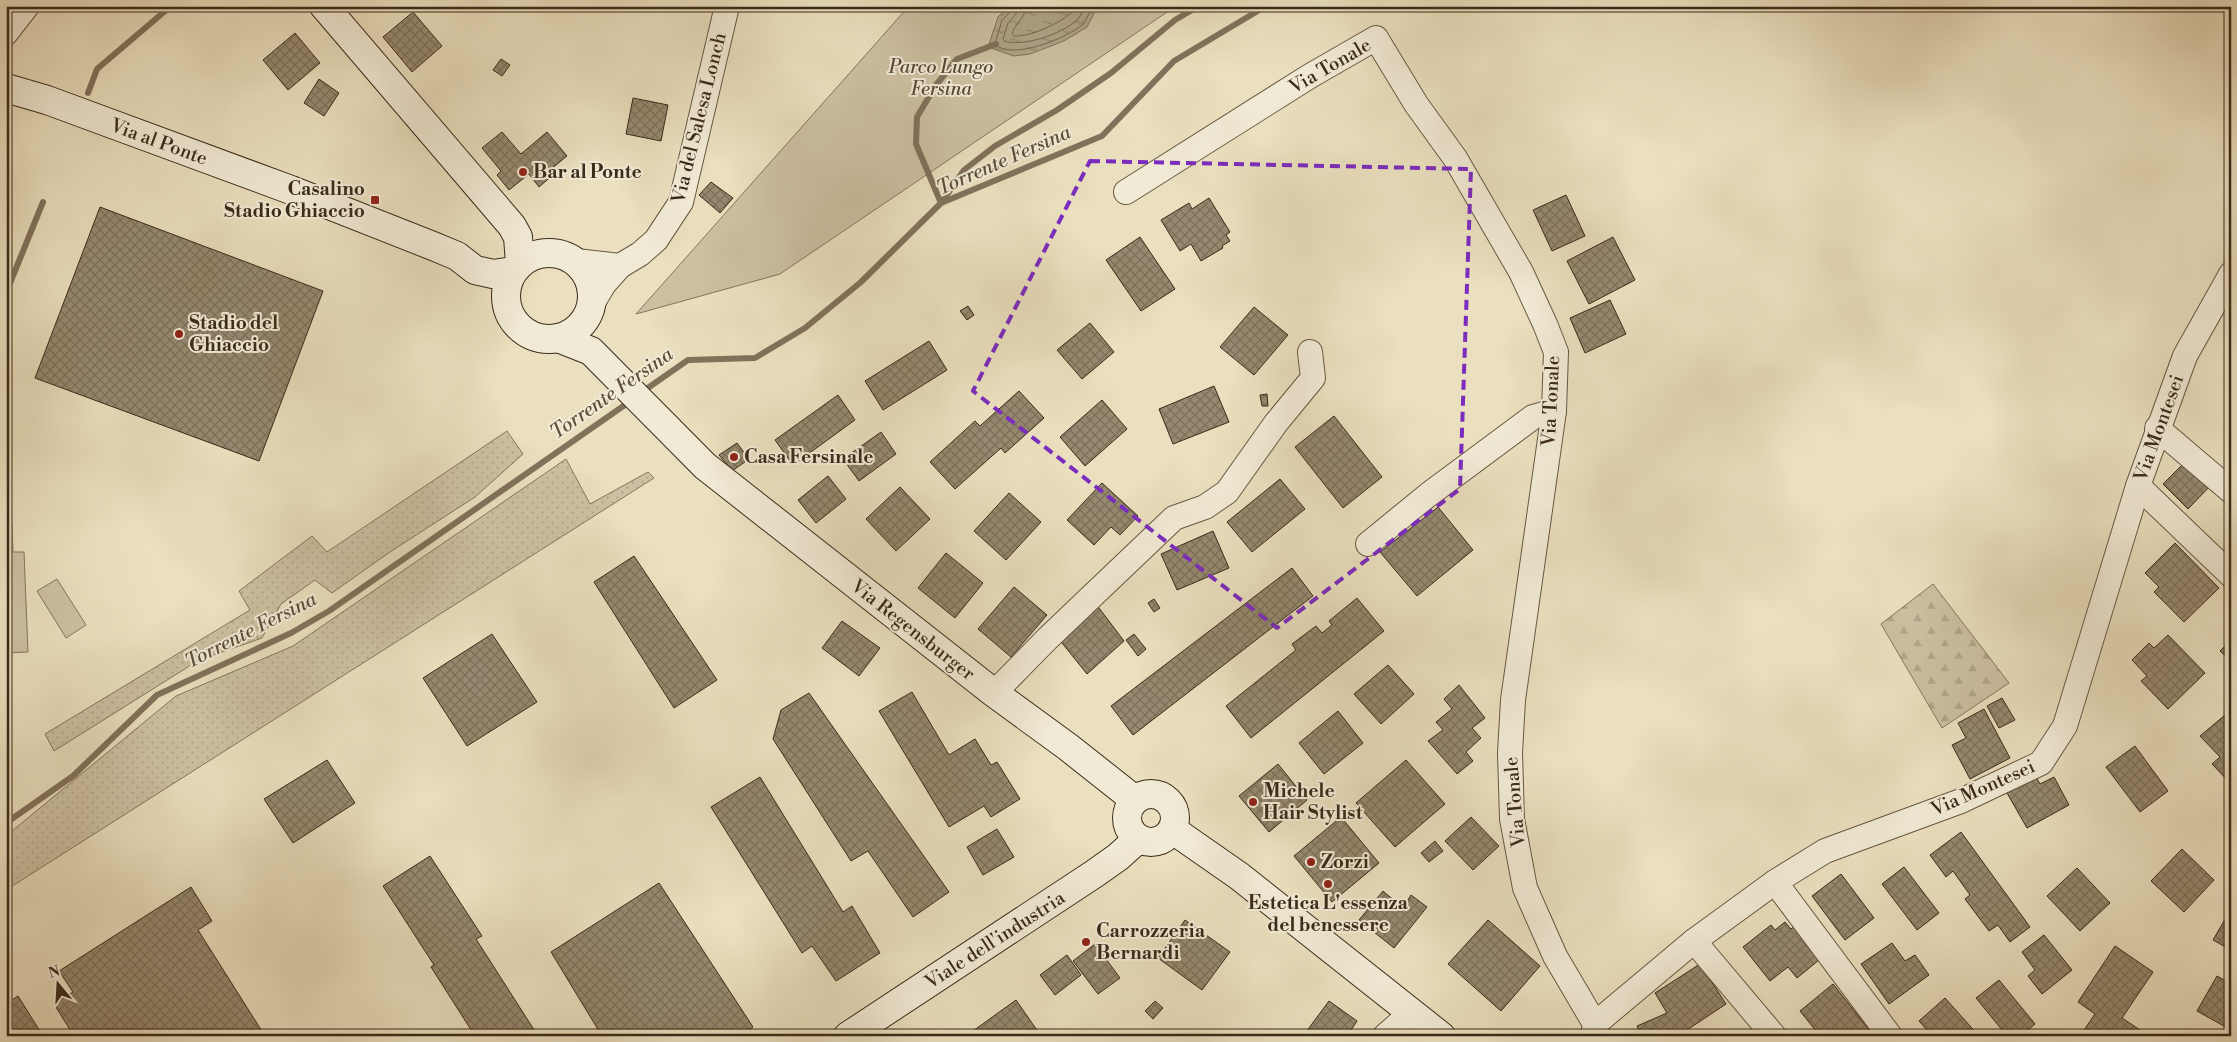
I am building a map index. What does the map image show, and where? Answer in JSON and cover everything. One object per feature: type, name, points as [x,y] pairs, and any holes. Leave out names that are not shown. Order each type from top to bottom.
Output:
[{"type":"main road","points":[[324,6],[487,197],[518,237],[516,267],[507,283],[505,297],[508,310],[520,329],[532,336],[546,339],[558,338],[575,331],[589,310]]},
{"type":"main road","name":"Via al Ponte","points":[[6,88],[291,190],[457,256],[475,270],[484,286],[508,310]]},
{"type":"main road","points":[[487,197],[584,270],[590,281],[592,292],[589,310],[591,351],[558,338]]},
{"type":"main road","points":[[475,270],[492,274],[516,267],[531,256],[544,252],[567,257]]},
{"type":"main road","name":"Via Regensburger","points":[[591,351],[695,456],[806,547],[1135,800]]},
{"type":"main road","points":[[1149,794],[1164,797],[1174,809],[1175,823],[1173,830],[1166,838],[1159,841],[1150,843],[1138,839],[1130,830],[1127,822],[1130,806],[1135,800],[1149,794]]},
{"type":"main road","points":[[1173,830],[1239,876],[1441,1036]]},
{"type":"main road","name":"Viale dell'industria","points":[[848,1036],[1118,858],[1138,839]]},
{"type":"street","points":[[6,33],[27,6]]},
{"type":"street","name":"Via del Salesa Lonch","points":[[589,310],[604,284],[620,266],[640,254],[656,240],[681,202],[727,6]]},
{"type":"street","name":"Via Tonale","points":[[1126,192],[1310,76],[1376,38],[1416,104],[1455,158],[1520,272],[1556,352],[1554,411],[1513,700],[1510,752],[1512,819],[1525,888],[1555,956],[1594,1030]]},
{"type":"street","points":[[567,257],[620,266]]},
{"type":"street","name":"Via Montesei","points":[[1594,1030],[1694,941],[1775,882],[1825,851],[1961,801],[2041,763],[2065,726],[2157,428],[2185,356],[2231,274]]},
{"type":"street","points":[[994,693],[1047,639],[1174,518],[1205,507],[1227,492],[1276,423],[1313,378],[1310,352]]},
{"type":"street","points":[[1368,544],[1428,495],[1532,417],[1554,411]]},
{"type":"street","points":[[2157,428],[2231,492]]},
{"type":"street","points":[[2138,486],[2231,575]]},
{"type":"street","points":[[1775,882],[1890,1036]]},
{"type":"street","points":[[1694,941],[1774,1036]]},
{"type":"street","points":[[1385,1036],[1412,1012]]},
{"type":"highlighted area","points":[[1090,161],[1471,169],[1460,489],[1277,628],[973,391]]},
{"type":"green space","name":"Parco Lungo Fersina","points":[[909,6],[1176,6],[780,274],[636,314]]},
{"type":"green space","points":[[507,431],[523,454],[475,497],[390,552],[332,593],[315,580],[281,604],[262,638],[199,660],[54,751],[45,734],[250,610],[239,591],[312,536],[327,552]]},
{"type":"green space","points":[[566,459],[590,504],[648,472],[654,478],[6,890],[6,836],[176,696],[293,646]]},
{"type":"green space","points":[[6,525],[12,525],[13,552],[24,552],[28,652],[6,653]]},
{"type":"green space","points":[[57,579],[86,625],[66,638],[37,591]]},
{"type":"green space","points":[[1933,584],[2009,683],[1942,728],[1881,624]]},
{"type":"water","points":[[1009,6],[1098,6],[1087,27],[1064,41],[1030,54],[1014,56],[988,47],[998,17]]},
{"type":"building","points":[[413,12],[442,46],[412,72],[383,37]]},
{"type":"building","points":[[295,33],[320,63],[288,90],[263,60]]},
{"type":"building","points":[[501,59],[510,65],[502,76],[493,70]]},
{"type":"building","points":[[319,79],[339,93],[324,116],[304,103]]},
{"type":"building","points":[[633,98],[668,105],[661,141],[626,134]]},
{"type":"building","points":[[502,132],[521,154],[547,132],[567,156],[550,170],[554,174],[539,187],[529,174],[509,190],[497,175],[501,171],[482,148]]},
{"type":"building","points":[[711,182],[733,198],[720,213],[699,195]]},
{"type":"building","points":[[1566,195],[1585,236],[1552,251],[1533,210]]},
{"type":"building","points":[[1209,198],[1230,232],[1226,235],[1230,241],[1222,246],[1223,248],[1201,261],[1191,244],[1180,251],[1161,220],[1189,203],[1192,209]]},
{"type":"building","name":"Stadio del Ghiaccio","points":[[100,207],[323,291],[259,461],[35,378]]},
{"type":"building","points":[[1140,237],[1175,289],[1141,311],[1106,260]]},
{"type":"building","points":[[1613,237],[1635,280],[1589,304],[1567,261]]},
{"type":"building","points":[[1610,300],[1626,334],[1585,353],[1570,318]]},
{"type":"building","points":[[968,306],[974,315],[967,320],[960,311]]},
{"type":"building","points":[[1254,307],[1288,335],[1254,375],[1220,347]]},
{"type":"building","points":[[1090,323],[1114,352],[1082,379],[1057,350]]},
{"type":"building","points":[[929,341],[947,370],[883,410],[865,381]]},
{"type":"building","points":[[1214,386],[1229,422],[1173,444],[1159,409]]},
{"type":"building","points":[[1019,391],[1044,418],[1005,453],[1001,448],[955,489],[930,462],[975,421],[980,426]]},
{"type":"building","points":[[1267,394],[1268,406],[1262,406],[1260,395]]},
{"type":"building","points":[[838,395],[855,420],[793,465],[775,440]]},
{"type":"building","points":[[1102,400],[1127,429],[1085,466],[1060,437]]},
{"type":"building","points":[[1334,416],[1382,477],[1343,508],[1295,447]]},
{"type":"building","points":[[881,432],[896,454],[859,481],[843,459]]},
{"type":"building","name":"Casa Fersinale","points":[[737,443],[749,459],[732,471],[719,455]]},
{"type":"building","points":[[2187,460],[2212,484],[2188,509],[2163,484]]},
{"type":"building","points":[[828,476],[846,499],[816,523],[798,500]]},
{"type":"building","points":[[1280,479],[1305,509],[1252,552],[1227,522]]},
{"type":"building","points":[[1102,483],[1138,516],[1120,535],[1111,527],[1094,545],[1067,520]]},
{"type":"building","points":[[900,487],[930,519],[896,551],[866,519]]},
{"type":"building","points":[[1009,493],[1041,522],[1006,560],[974,531]]},
{"type":"building","points":[[1438,507],[1473,550],[1417,596],[1380,552]]},
{"type":"building","points":[[1213,531],[1229,568],[1177,590],[1161,554]]},
{"type":"building","points":[[2175,543],[2219,588],[2184,622],[2154,592],[2159,587],[2145,573]]},
{"type":"building","points":[[946,553],[983,583],[955,618],[918,588]]},
{"type":"building","points":[[634,556],[717,680],[674,708],[594,582]]},
{"type":"building","points":[[1292,568],[1313,596],[1133,735],[1111,706]]},
{"type":"building","points":[[1014,587],[1047,615],[1011,657],[978,629]]},
{"type":"building","points":[[1357,598],[1384,631],[1251,738],[1226,706],[1296,650],[1292,644],[1316,626],[1322,633],[1332,625],[1329,621]]},
{"type":"building","points":[[1154,599],[1160,608],[1154,612],[1148,603]]},
{"type":"building","points":[[1096,604],[1124,641],[1087,674],[1058,638]]},
{"type":"building","points":[[842,621],[880,648],[859,676],[822,648]]},
{"type":"building","points":[[492,634],[537,702],[467,746],[423,678]]},
{"type":"building","points":[[1134,634],[1146,649],[1138,656],[1126,640]]},
{"type":"building","points":[[2168,635],[2205,673],[2168,709],[2141,681],[2147,676],[2132,660],[2149,643],[2154,648]]},
{"type":"building","points":[[2231,640],[2231,661],[2220,651]]},
{"type":"building","points":[[1388,665],[1414,694],[1381,724],[1354,694]]},
{"type":"building","points":[[1459,685],[1485,718],[1472,728],[1481,738],[1466,752],[1473,761],[1457,774],[1428,741],[1443,730],[1436,722],[1452,709],[1444,699]]},
{"type":"building","points":[[912,692],[949,755],[975,739],[991,765],[997,762],[1020,799],[991,817],[984,806],[949,827],[879,711]]},
{"type":"building","points":[[809,693],[949,892],[913,917],[868,851],[851,861],[773,739],[781,710]]},
{"type":"building","points":[[2002,698],[2015,720],[1999,728],[1987,706]]},
{"type":"building","points":[[1984,709],[2010,758],[1970,779],[1952,745],[1966,738],[1958,723]]},
{"type":"building","points":[[2231,710],[2231,784],[2212,764],[2220,757],[2200,736]]},
{"type":"building","points":[[1338,711],[1363,743],[1324,774],[1299,743]]},
{"type":"building","points":[[2135,746],[2168,791],[2140,812],[2106,767]]},
{"type":"building","points":[[327,760],[355,803],[293,843],[264,799]]},
{"type":"building","points":[[1406,760],[1445,804],[1395,847],[1356,803]]},
{"type":"building","points":[[1278,764],[1307,800],[1269,832],[1239,796]]},
{"type":"building","points":[[760,777],[843,912],[852,906],[880,953],[836,981],[812,946],[802,953],[711,807]]},
{"type":"building","points":[[2036,777],[2040,784],[2054,777],[2069,805],[2027,828],[2007,793]]},
{"type":"building","points":[[1341,817],[1379,863],[1332,902],[1294,856]]},
{"type":"building","points":[[1471,817],[1499,846],[1473,870],[1445,841]]},
{"type":"building","points":[[997,829],[1014,857],[983,875],[967,847]]},
{"type":"building","points":[[1961,832],[2030,927],[2010,942],[1998,925],[1989,931],[1965,899],[1970,895],[1953,871],[1946,877],[1930,855]]},
{"type":"building","points":[[1435,841],[1443,851],[1429,862],[1421,853]]},
{"type":"building","points":[[2182,849],[2214,880],[2184,912],[2151,881]]},
{"type":"building","points":[[430,856],[482,936],[476,939],[538,1036],[475,1036],[431,967],[434,965],[383,886]]},
{"type":"building","points":[[1904,867],[1939,913],[1917,930],[1882,884]]},
{"type":"building","points":[[2077,868],[2110,903],[2080,931],[2047,896]]},
{"type":"building","points":[[1841,874],[1874,918],[1845,940],[1812,896]]},
{"type":"building","points":[[659,883],[753,1027],[740,1036],[602,1036],[551,952]]},
{"type":"building","points":[[191,887],[212,921],[198,930],[265,1036],[74,1036],[54,1004],[73,992],[59,971]]},
{"type":"building","points":[[1383,891],[1403,908],[1411,895],[1427,907],[1394,948],[1359,920]]},
{"type":"building","points":[[2231,909],[2231,950],[2213,940]]},
{"type":"building","points":[[1185,920],[1230,952],[1202,990],[1158,958]]},
{"type":"building","points":[[1488,920],[1540,966],[1501,1011],[1448,964]]},
{"type":"building","points":[[1785,922],[1791,929],[1799,923],[1825,955],[1797,978],[1788,967],[1770,981],[1743,947],[1771,925],[1775,930]]},
{"type":"building","points":[[2044,935],[2072,970],[2042,994],[2028,976],[2035,970],[2022,952]]},
{"type":"building","points":[[1892,943],[1905,961],[1915,955],[1929,975],[1889,1004],[1861,964]]},
{"type":"building","points":[[1095,944],[1120,978],[1098,994],[1073,961]]},
{"type":"building","points":[[2115,946],[2153,972],[2122,1018],[2140,1030],[2136,1036],[2080,1036],[2095,1014],[2078,1002]]},
{"type":"building","points":[[1067,955],[1081,975],[1055,995],[1040,975]]},
{"type":"building","points":[[1700,964],[1726,1004],[1687,1030],[1689,1036],[1641,1036],[1637,1026],[1667,1013],[1655,993]]},
{"type":"building","points":[[2217,976],[2231,984],[2231,1030],[2197,1011]]},
{"type":"building","points":[[1999,980],[2035,1024],[2020,1036],[2007,1036],[1976,998]]},
{"type":"building","points":[[1833,984],[1874,1036],[1820,1036],[1800,1011]]},
{"type":"building","points":[[18,996],[43,1036],[6,1036],[6,1004]]},
{"type":"building","points":[[1945,998],[1979,1036],[1923,1036],[1927,1030],[1919,1021]]},
{"type":"building","points":[[1016,1000],[1041,1036],[966,1036]]},
{"type":"building","points":[[1155,1001],[1163,1008],[1153,1019],[1145,1011]]},
{"type":"building","points":[[1329,1001],[1357,1021],[1347,1036],[1311,1036],[1306,1032]]},
{"type":"waterway","points":[[88,93],[97,69],[171,6]]},
{"type":"waterway","points":[[942,202],[964,170],[995,146],[1057,110],[1111,73],[1175,20],[1199,6]]},
{"type":"waterway","name":"Torrente Fersina","points":[[642,392],[688,360],[755,358],[805,328],[861,282],[941,203],[1102,136],[1174,61],[1266,6]]},
{"type":"waterway","points":[[941,203],[916,144],[917,117],[936,85],[957,59],[996,44]]},
{"type":"waterway","points":[[6,293],[43,202]]},
{"type":"waterway","name":"Torrente Fersina","points":[[6,823],[73,776],[157,695],[291,633],[329,611],[632,400]]},
{"type":"place","name":"Bar al Ponte","points":[[523,172]]},
{"type":"place","name":"Casalino Stadio Ghiaccio","points":[[375,200]]},
{"type":"place","name":"Stadio del Ghiaccio","points":[[179,334]]},
{"type":"place","name":"Casa Fersinale","points":[[734,457]]},
{"type":"place","name":"Michele Hair Stylist","points":[[1253,802]]},
{"type":"place","name":"Zorzi","points":[[1311,862]]},
{"type":"place","name":"Estetica L'essenza del benessere","points":[[1328,884]]},
{"type":"place","name":"Carrozzeria Bernardi","points":[[1086,942]]}]
